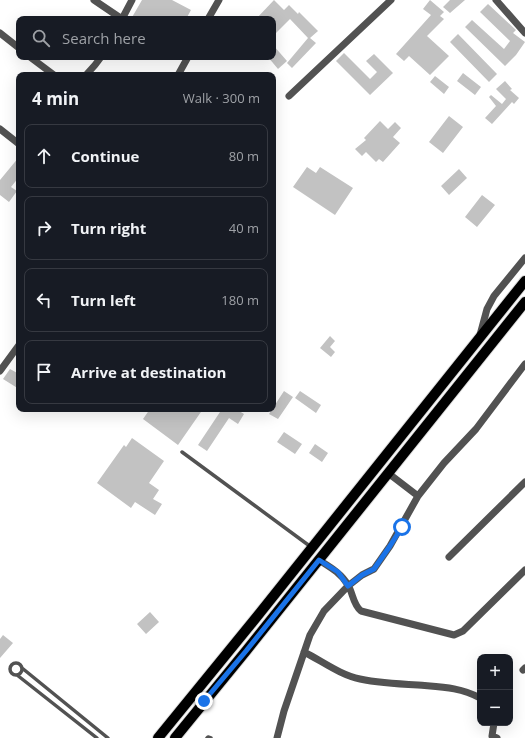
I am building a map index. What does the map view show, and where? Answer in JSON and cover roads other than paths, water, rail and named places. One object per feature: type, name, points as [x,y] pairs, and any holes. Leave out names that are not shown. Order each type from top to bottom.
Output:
[{"type":"main road","points":[[158,738],[525,281]]},
{"type":"main road","points":[[175,738],[525,302]]},
{"type":"street","points":[[94,0],[118,16]]},
{"type":"street","points":[[124,16],[132,0]]},
{"type":"street","points":[[210,16],[219,0]]},
{"type":"street","points":[[289,96],[391,0]]},
{"type":"street","points":[[496,0],[525,33]]},
{"type":"street","points":[[0,32],[16,45]]},
{"type":"street","points":[[34,60],[50,72]]},
{"type":"street","points":[[89,72],[99,60]]},
{"type":"street","points":[[180,72],[186,60]]},
{"type":"street","points":[[0,129],[16,142]]},
{"type":"street","points":[[479,339],[487,309],[494,296],[525,258]]},
{"type":"street","points":[[0,371],[16,349]]},
{"type":"street","points":[[277,738],[284,711],[310,635],[324,611],[348,586],[362,575],[374,569],[390,546],[418,496],[444,463],[476,429],[525,364]]},
{"type":"street","points":[[388,473],[418,496]]},
{"type":"street","points":[[449,556],[525,482]]},
{"type":"street","points":[[319,560],[338,572],[348,586],[358,608],[361,611],[454,635],[463,631],[525,570]]},
{"type":"street","points":[[304,652],[347,675],[360,679],[392,684],[455,688],[477,696]]},
{"type":"street","points":[[494,726],[492,736],[497,738]]},
{"type":"lane","points":[[182,452],[312,548]]},
{"type":"lane","points":[[97,738],[17,675],[12,674],[10,669],[11,666],[13,664],[18,664],[108,738]]},
{"type":"lane","points":[[17,675],[20,674],[22,668]]},
{"type":"lane","points":[[207,738],[211,738]]}]
